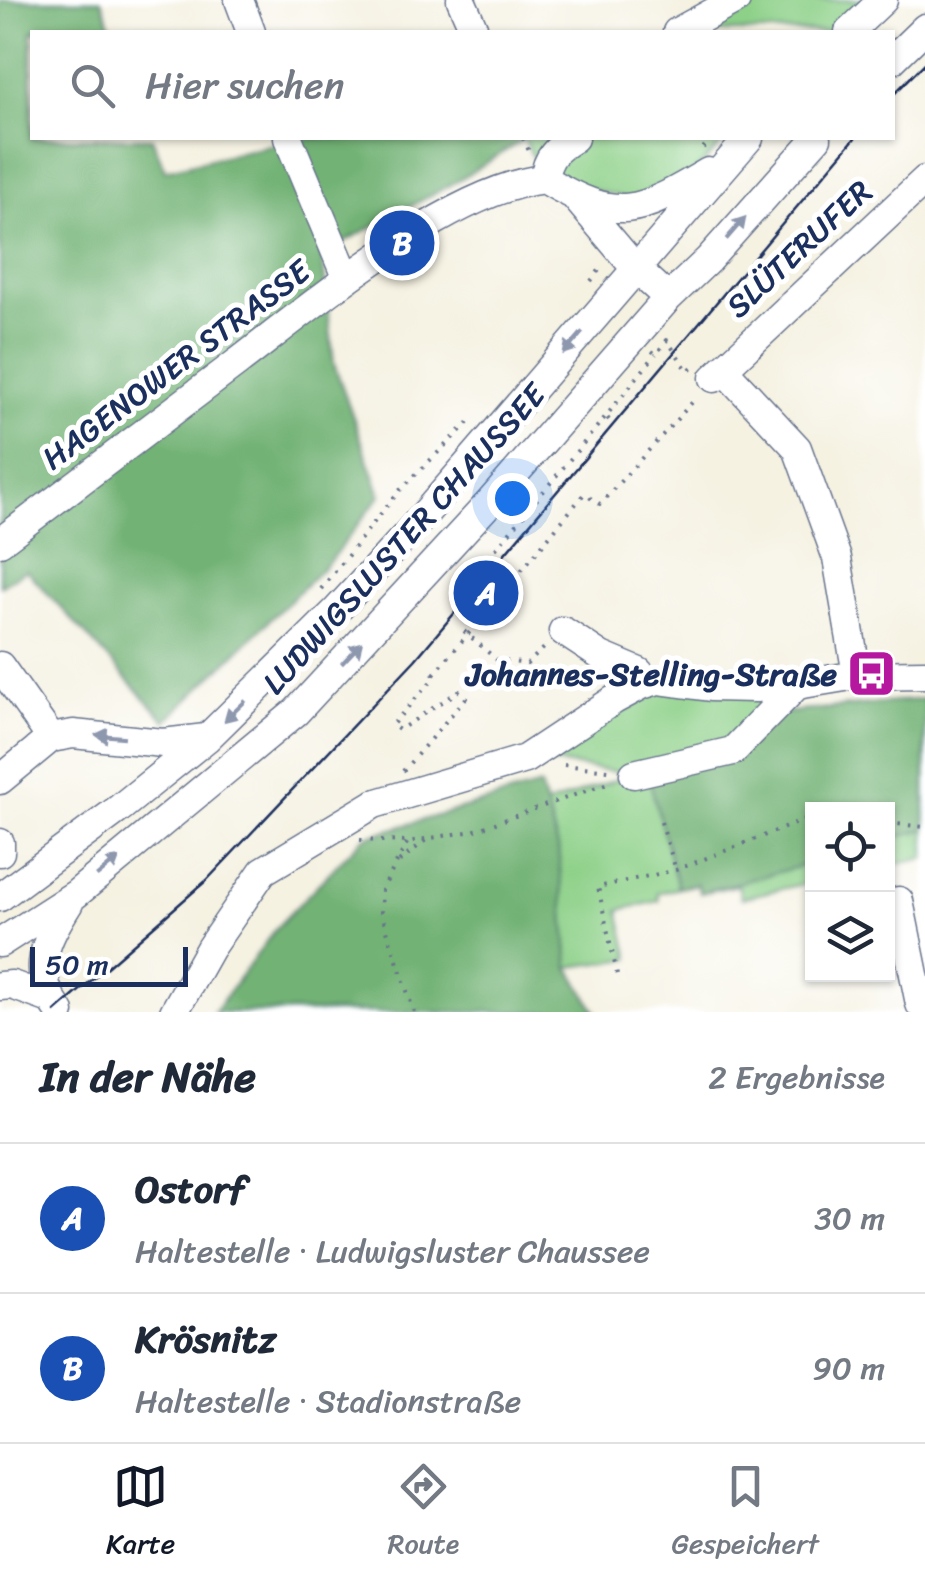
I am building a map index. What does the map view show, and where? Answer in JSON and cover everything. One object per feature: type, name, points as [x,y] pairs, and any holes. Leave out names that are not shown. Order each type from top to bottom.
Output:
[{"type":"street","points":[[239,0],[250,30]]},
{"type":"street","points":[[462,0],[474,30]]},
{"type":"street","points":[[681,30],[736,0]]},
{"type":"street","points":[[851,30],[882,0]]},
{"type":"street","points":[[895,57],[925,28]]},
{"type":"street","points":[[289,140],[347,279]]},
{"type":"street","points":[[571,140],[553,152],[544,179],[575,197],[608,208],[652,204],[742,145]]},
{"type":"street","name":"LUDWIGSLUSTER CHAUSSEE","points":[[0,944],[76,894],[296,712],[491,501],[668,298],[708,260],[816,140]]},
{"type":"street","name":"LUDWIGSLUSTER CHAUSSEE","points":[[0,897],[207,738],[323,624],[398,545],[742,145]]},
{"type":"street","name":"HAGENOWER STRASSE","points":[[0,542],[347,279],[455,211],[500,188],[544,179]]},
{"type":"street","name":"SLÜTERUFER","points":[[857,674],[837,558],[797,448],[710,371],[925,180]]},
{"type":"street","points":[[575,197],[636,268],[668,298]]},
{"type":"street","points":[[562,631],[600,656],[639,672],[647,683]]},
{"type":"street","points":[[0,666],[52,738]]},
{"type":"street","points":[[174,1012],[210,948],[263,871],[374,804],[524,759],[614,700],[658,680],[740,688],[797,686],[857,674],[925,674]]},
{"type":"street","points":[[634,774],[732,751],[797,686]]},
{"type":"street","points":[[0,780],[52,738],[72,734],[163,743],[207,738]]},
{"type":"street","points":[[0,842],[0,852]]},
{"type":"street","points":[[55,1005],[42,956],[50,934],[76,894]]},
{"type":"street","points":[[898,901],[920,1004],[925,1009]]},
{"type":"street","points":[[0,986],[12,985],[55,1005]]},
{"type":"path","points":[[524,140],[529,150]]},
{"type":"path","points":[[584,290],[606,262]]},
{"type":"path","points":[[489,557],[607,418],[667,340],[688,370],[710,371]]},
{"type":"path","points":[[649,349],[656,354]]},
{"type":"path","points":[[374,804],[466,698],[460,691],[399,730],[392,725],[434,678],[433,671],[584,494],[600,504],[710,371]]},
{"type":"path","points":[[314,598],[399,491],[477,414]]},
{"type":"path","points":[[466,633],[497,660],[527,664],[540,652]]},
{"type":"path","points":[[524,759],[634,774]]},
{"type":"path","points":[[345,840],[408,842],[473,831],[634,774]]},
{"type":"path","points":[[617,974],[598,887],[676,870],[805,820]]},
{"type":"path","points":[[661,822],[676,870]]},
{"type":"path","points":[[895,824],[925,826]]},
{"type":"path","points":[[395,865],[427,839]]},
{"type":"path","points":[[408,842],[382,890],[380,912],[414,1012]]},
{"type":"green space","points":[[0,0],[101,0],[112,30],[30,30],[30,140],[153,140],[165,170],[291,140],[523,140],[452,184],[322,254],[334,364],[381,495],[329,562],[166,721],[26,570],[0,586]]},
{"type":"green space","points":[[749,0],[866,0],[834,30],[698,30]]},
{"type":"green space","points":[[524,140],[725,140],[676,192],[653,204],[544,179]]},
{"type":"green space","points":[[679,684],[756,688],[770,714],[925,699],[925,858],[895,864],[895,802],[805,802],[805,884],[741,898],[738,885],[700,893],[697,884],[658,893],[659,901],[619,910],[630,959],[569,967],[558,847],[546,805],[632,774],[525,759],[614,700]]},
{"type":"green space","points":[[925,699],[925,829],[895,838],[895,802],[805,802],[805,865],[700,893],[697,884],[678,888],[647,771],[732,751],[770,714]]},
{"type":"green space","points":[[540,786],[558,847],[569,967],[596,1012],[214,1012],[277,927],[364,837]]},
{"type":"tram line","points":[[895,93],[925,63]]},
{"type":"tram line","points":[[55,1012],[207,880],[415,660],[853,140]]},
{"type":"place","name":"Krösnitz","points":[[402,243]]},
{"type":"place","name":"Ostorf","points":[[486,593]]},
{"type":"place","name":"Johannes-Stelling-Straße","points":[[872,674]]}]
